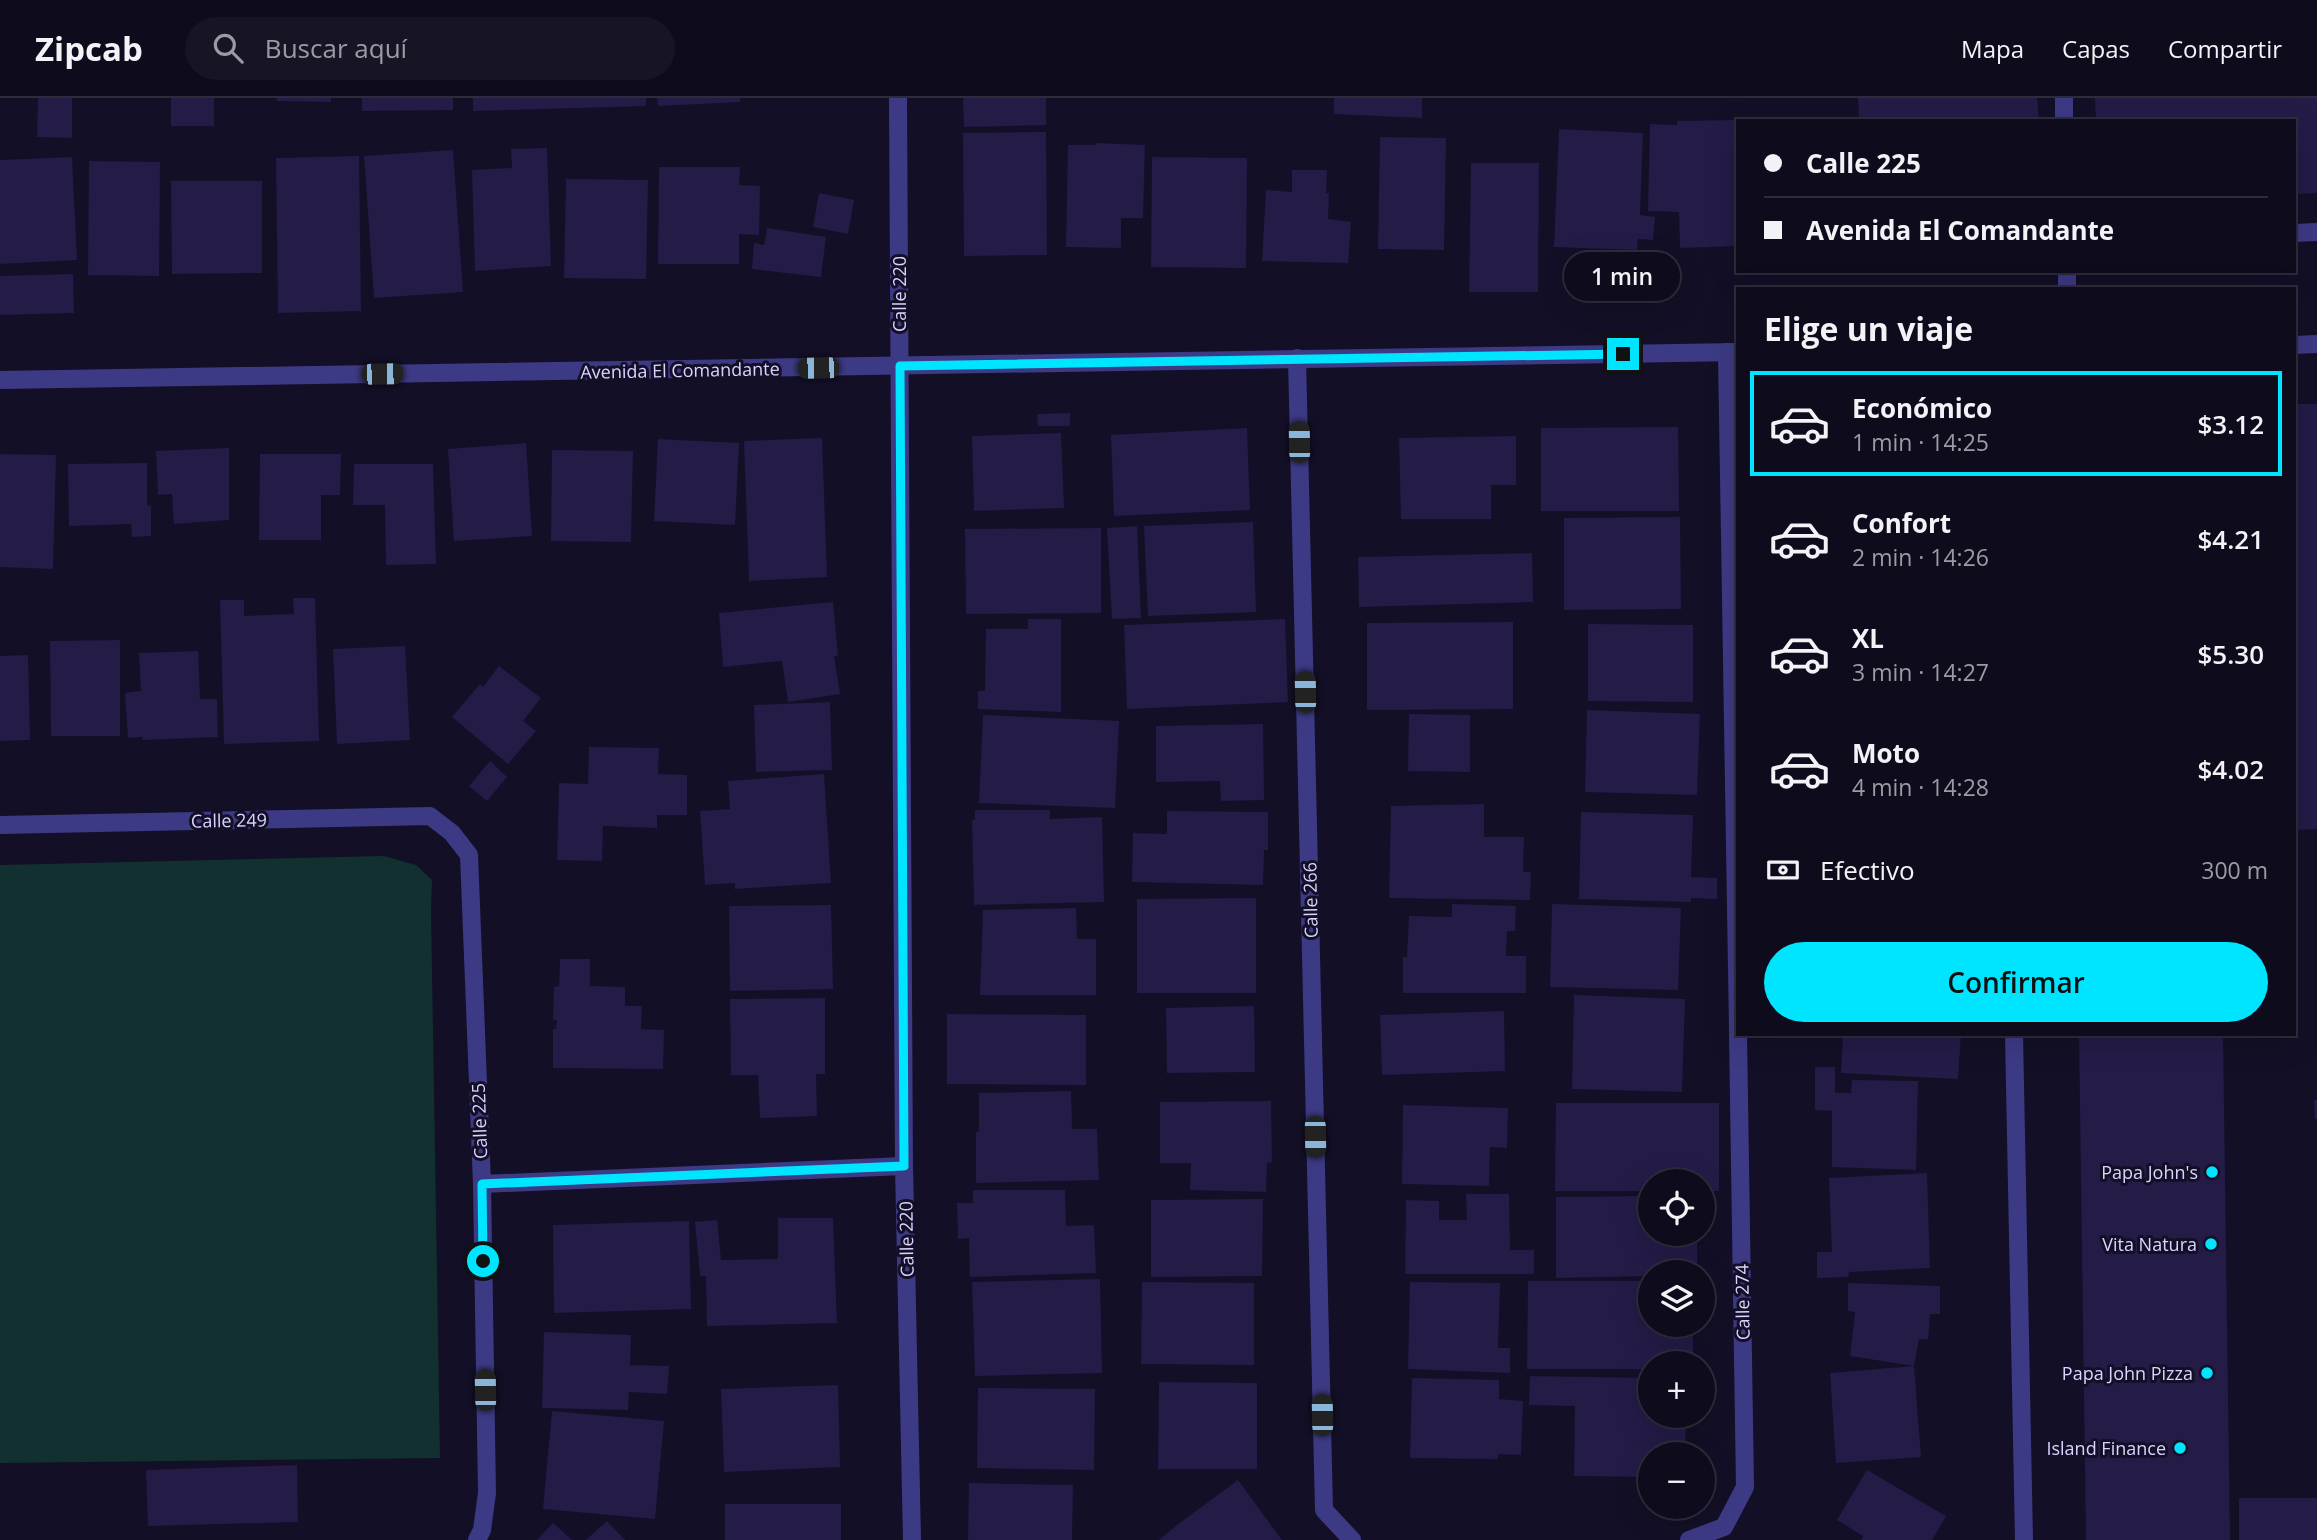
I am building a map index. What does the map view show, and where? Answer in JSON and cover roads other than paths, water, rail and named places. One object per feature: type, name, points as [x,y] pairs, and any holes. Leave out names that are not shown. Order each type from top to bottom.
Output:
[{"type":"street","name":"Calle 220","points":[[898,98],[904,1166],[912,1540]]},
{"type":"street","points":[[2064,98],[2064,119]]},
{"type":"street","points":[[2296,233],[2317,232]]},
{"type":"street","points":[[2296,345],[2317,344]]},
{"type":"street","name":"Avenida El Comandante","points":[[0,380],[1732,352]]},
{"type":"street","name":"Calle 274","points":[[1732,352],[1736,805]]},
{"type":"street","name":"Calle 266","points":[[1297,358],[1324,1510],[1352,1540]]},
{"type":"street","name":"Calle 249","points":[[0,825],[430,816],[452,833]]},
{"type":"street","name":"Calle 225","points":[[452,833],[469,855],[482,1184],[487,1493],[482,1530],[477,1540]]},
{"type":"street","name":"Calle 274","points":[[1689,1540],[1724,1527],[1745,1487],[1738,1036]]},
{"type":"street","points":[[2014,1036],[2024,1540]]},
{"type":"street","points":[[482,1184],[904,1166]]},
{"type":"place","name":"Papa John's","points":[[2212,1172]]},
{"type":"place","name":"Vita Natura","points":[[2211,1244]]},
{"type":"place","name":"Papa John Pizza","points":[[2207,1373]]},
{"type":"place","name":"Island Finance","points":[[2180,1448]]}]
